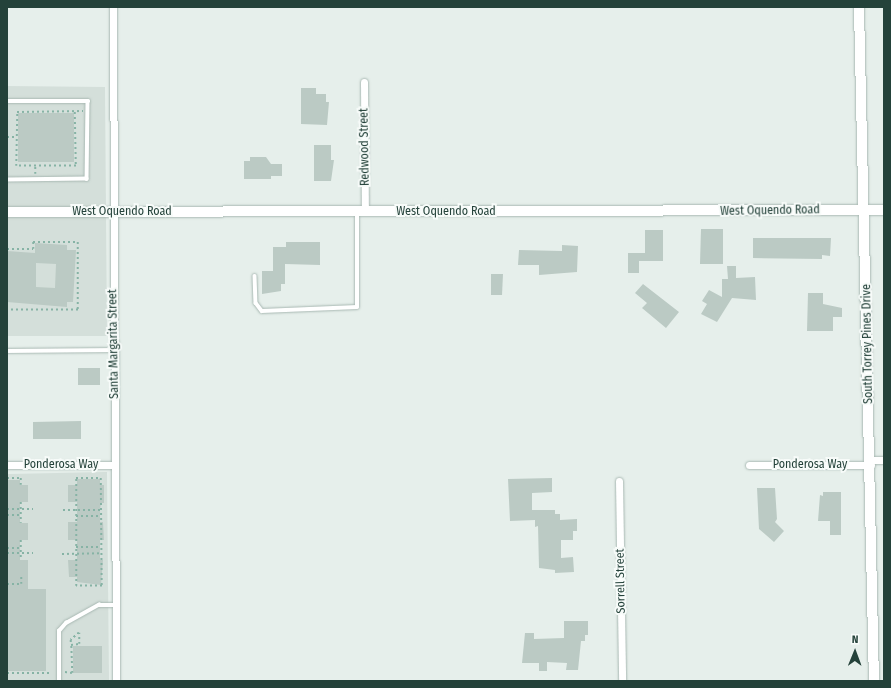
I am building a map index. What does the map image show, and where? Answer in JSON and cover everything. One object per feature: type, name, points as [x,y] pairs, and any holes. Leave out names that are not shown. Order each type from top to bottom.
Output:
[{"type":"street","name":"Santa Margarita Street","points":[[113,7],[116,681]]},
{"type":"street","name":"South Torrey Pines Drive","points":[[859,7],[862,202],[865,210],[871,463],[874,681]]},
{"type":"street","name":"Redwood Street","points":[[361,212],[364,82]]},
{"type":"street","name":"West Oquendo Road","points":[[7,212],[884,210]]},
{"type":"street","name":"Ponderosa Way","points":[[749,465],[871,463],[884,460]]},
{"type":"street","name":"Ponderosa Way","points":[[7,465],[115,465]]},
{"type":"street","name":"Sorrell Street","points":[[619,481],[622,681]]},
{"type":"lane","points":[[7,101],[88,101],[86,179],[7,180]]},
{"type":"lane","points":[[256,276],[256,303],[262,311],[357,308],[361,212]]},
{"type":"lane","points":[[7,351],[115,350]]},
{"type":"lane","points":[[59,681],[59,631],[66,623],[99,605],[116,605]]},
{"type":"path","points":[[17,112],[75,112],[76,166],[16,166],[17,137],[17,112]]},
{"type":"path","points":[[7,137],[17,137]]},
{"type":"path","points":[[7,249],[33,249],[33,242],[78,242],[78,310],[7,310]]},
{"type":"path","points":[[7,478],[21,478],[21,485]]},
{"type":"path","points":[[76,478],[101,478],[102,586],[76,586],[76,510],[76,478]]},
{"type":"path","points":[[21,502],[21,523]]},
{"type":"path","points":[[7,509],[33,509]]},
{"type":"path","points":[[63,510],[101,510]]},
{"type":"path","points":[[7,515],[21,515]]},
{"type":"path","points":[[76,516],[101,516]]},
{"type":"path","points":[[21,540],[21,560]]},
{"type":"path","points":[[76,547],[101,547]]},
{"type":"path","points":[[7,548],[21,548]]},
{"type":"path","points":[[7,553],[33,553]]},
{"type":"path","points":[[62,554],[101,553]]},
{"type":"path","points":[[7,584],[21,584],[21,577]]},
{"type":"path","points":[[65,680],[65,672],[72,673],[71,645],[71,640],[79,633],[79,644],[71,645]]},
{"type":"path","points":[[7,673],[54,673]]},
{"type":"shaded area","points":[[7,86],[105,87],[107,336],[7,336]]},
{"type":"shaded area","points":[[107,472],[109,681],[7,681],[7,474]]},
{"type":"building","points":[[301,88],[316,88],[316,94],[326,94],[326,102],[329,102],[327,125],[301,124]]},
{"type":"building","points":[[18,113],[74,113],[74,162],[18,162]]},
{"type":"building","points":[[314,145],[331,145],[331,160],[334,160],[331,181],[314,181]]},
{"type":"building","points":[[250,157],[266,157],[271,164],[282,164],[282,176],[271,176],[271,179],[244,179],[244,161],[250,161]]},
{"type":"building","points":[[701,229],[723,229],[723,264],[700,264]]},
{"type":"building","points":[[645,230],[663,230],[663,261],[639,261],[639,273],[628,273],[628,253],[645,253]]},
{"type":"building","points":[[753,238],[831,238],[830,256],[822,255],[822,259],[753,258]]},
{"type":"building","points":[[286,242],[320,242],[320,265],[285,264],[285,284],[281,284],[281,291],[262,294],[262,271],[273,271],[273,247],[286,247]]},
{"type":"building","points":[[35,243],[67,245],[67,250],[76,250],[73,302],[67,302],[67,307],[7,302],[7,251],[35,253]],"holes":[[[36,263],[56,264],[55,288],[36,287]]]},
{"type":"building","points":[[562,245],[578,246],[577,272],[539,275],[539,265],[518,265],[519,250],[562,251]]},
{"type":"building","points":[[727,266],[736,266],[736,278],[755,277],[756,300],[732,298],[717,322],[701,314],[707,304],[702,301],[709,290],[722,297],[722,279],[728,279]]},
{"type":"building","points":[[491,274],[503,274],[502,295],[491,295]]},
{"type":"building","points":[[643,284],[679,312],[666,328],[642,308],[647,303],[635,293]]},
{"type":"building","points":[[808,293],[823,293],[823,304],[842,308],[842,317],[833,317],[833,331],[807,331]]},
{"type":"building","points":[[78,368],[100,368],[100,385],[78,385]]},
{"type":"building","points":[[81,421],[81,439],[33,439],[33,422]]},
{"type":"building","points":[[552,478],[552,492],[532,493],[532,510],[555,510],[555,514],[560,514],[560,520],[577,519],[577,531],[573,531],[573,540],[561,540],[561,558],[573,557],[574,572],[555,573],[555,570],[539,568],[538,526],[535,527],[535,520],[510,521],[508,479]]},
{"type":"building","points":[[77,479],[100,479],[100,485],[104,485],[104,503],[101,503],[100,509],[100,522],[103,522],[104,540],[100,540],[100,560],[103,560],[101,585],[77,582],[77,577],[69,577],[68,560],[77,560],[77,540],[68,540],[68,522],[77,522],[77,502],[68,502],[68,485],[77,485]]},
{"type":"building","points":[[7,480],[20,480],[20,485],[28,485],[28,502],[20,502],[20,523],[28,523],[28,540],[20,540],[20,560],[28,560],[28,589],[46,589],[46,671],[7,671]]},
{"type":"building","points":[[757,488],[775,488],[777,519],[775,522],[784,531],[774,542],[759,529]]},
{"type":"building","points":[[823,492],[841,492],[841,535],[830,535],[830,521],[818,521],[820,495],[823,496]]},
{"type":"building","points":[[564,621],[588,621],[588,635],[585,635],[585,641],[581,641],[578,670],[566,670],[567,663],[547,662],[547,671],[539,671],[539,663],[522,663],[525,633],[534,633],[534,639],[564,638]]},
{"type":"building","points":[[73,646],[102,646],[102,673],[73,673]]}]
